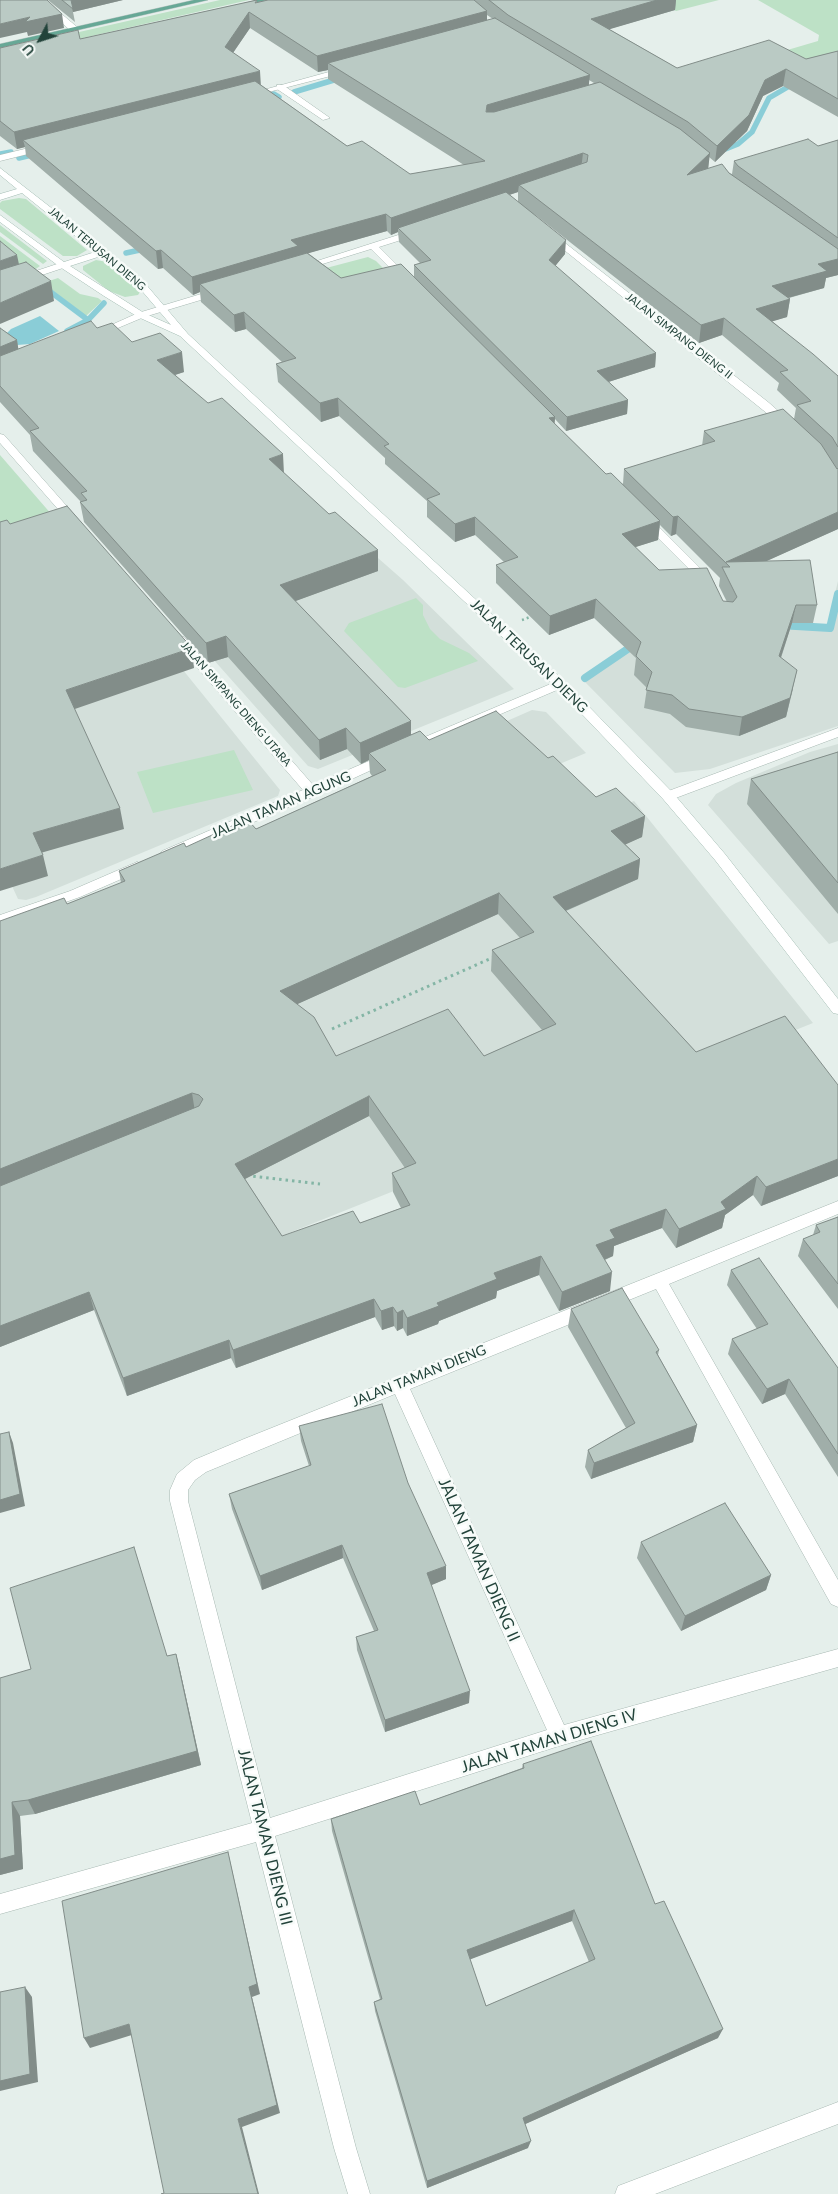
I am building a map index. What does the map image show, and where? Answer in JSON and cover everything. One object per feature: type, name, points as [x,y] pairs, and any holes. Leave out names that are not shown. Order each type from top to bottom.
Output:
[{"type":"main road","points":[[0,46],[204,0]]},
{"type":"main road","points":[[234,7],[266,0]]},
{"type":"street","points":[[40,0],[74,30]]},
{"type":"street","points":[[242,97],[354,67]]},
{"type":"street","points":[[280,87],[326,118]]},
{"type":"street","points":[[0,158],[56,144]]},
{"type":"street","name":"JALAN TERUSAN DIENG","points":[[0,171],[104,252],[140,283],[185,336],[560,684],[668,796],[720,857],[838,1009]]},
{"type":"street","points":[[0,197],[24,190]]},
{"type":"street","name":"JALAN TERUSAN DIENG","points":[[0,218],[63,265],[141,315],[185,336]]},
{"type":"street","name":"JALAN SIMPANG DIENG II","points":[[539,225],[748,391],[792,429]]},
{"type":"street","points":[[289,271],[429,227]]},
{"type":"street","points":[[373,246],[415,288]]},
{"type":"street","points":[[0,285],[104,252]]},
{"type":"street","points":[[0,279],[3,282],[0,285]]},
{"type":"street","points":[[82,340],[141,315],[233,288]]},
{"type":"street","points":[[0,437],[84,531]]},
{"type":"street","points":[[633,507],[711,584],[714,592]]},
{"type":"street","name":"JALAN SIMPANG DIENG UTARA","points":[[174,633],[312,792]]},
{"type":"street","name":"JALAN TAMAN AGUNG","points":[[1,916],[75,894],[560,684]]},
{"type":"street","points":[[668,796],[838,732]]},
{"type":"street","name":"JALAN TAMAN DIENG","points":[[183,1480],[200,1466],[838,1207]]},
{"type":"street","points":[[658,1280],[838,1598]]},
{"type":"street","name":"JALAN TAMAN DIENG II","points":[[399,1384],[559,1736]]},
{"type":"street","name":"JALAN TAMAN DIENG III","points":[[183,1480],[179,1490],[179,1501],[262,1830],[359,2194]]},
{"type":"street","name":"JALAN TAMAN DIENG IV","points":[[0,1904],[262,1830],[559,1736],[838,1658]]},
{"type":"street","points":[[626,2194],[838,2113]]},
{"type":"path","points":[[332,1029],[495,956]]},
{"type":"path","points":[[246,1169],[251,1176],[320,1184]]},
{"type":"shaded area","points":[[345,529],[403,580],[514,689],[318,769],[308,766],[157,596]]},
{"type":"shaded area","points":[[838,581],[838,726],[710,769],[675,773],[585,682],[626,652],[656,634],[728,623],[826,631]]},
{"type":"shaded area","points":[[162,644],[280,790],[278,796],[36,897],[26,900],[18,899],[0,860],[0,697]]},
{"type":"shaded area","points":[[532,710],[546,712],[586,753],[487,794],[533,843],[634,801],[813,1023],[274,1239],[207,1137],[375,779]]},
{"type":"shaded area","points":[[838,744],[838,941],[829,944],[708,805],[716,794],[736,783],[810,752]]},
{"type":"green space","points":[[220,0],[249,0],[0,57],[0,50]]},
{"type":"green space","points":[[657,0],[719,0],[676,11]]},
{"type":"green space","points":[[758,0],[838,0],[838,61],[767,56],[818,41],[819,35]]},
{"type":"green space","points":[[19,198],[26,199],[87,250],[77,256],[63,256],[0,209],[2,201]]},
{"type":"green space","points":[[0,225],[47,261],[43,264],[0,232]]},
{"type":"green space","points":[[0,236],[40,266],[30,273],[0,250]]},
{"type":"green space","points":[[368,257],[376,261],[398,283],[342,296],[311,272]]},
{"type":"green space","points":[[96,260],[107,262],[132,282],[140,292],[138,295],[125,297],[109,291],[83,270],[83,266]]},
{"type":"green space","points":[[58,278],[80,294],[98,298],[102,301],[86,316],[43,283]]},
{"type":"green space","points":[[0,455],[59,523],[0,542]]},
{"type":"green space","points":[[416,598],[423,605],[423,615],[430,629],[440,639],[469,653],[478,661],[405,688],[398,687],[344,631],[349,623]]},
{"type":"green space","points":[[234,750],[253,790],[153,813],[137,772]]},
{"type":"water","points":[[40,316],[59,331],[30,344],[17,345],[4,336],[11,329]]},
{"type":"building","points":[[0,0],[47,0],[62,14],[25,22],[30,17],[0,24]]},
{"type":"building","points":[[62,0],[71,0],[73,9]]},
{"type":"building","points":[[257,0],[255,3],[268,0],[474,0],[487,11],[317,56],[249,12],[225,47],[260,71],[14,132],[0,121],[0,48],[78,30],[80,39]]},
{"type":"building","points":[[489,0],[657,0],[591,19],[677,68],[769,40],[806,59],[838,51],[838,99],[786,69],[765,80],[749,115],[717,146],[688,122],[508,15]]},
{"type":"building","points":[[495,18],[590,75],[487,105],[486,112],[494,112],[600,82],[680,129],[710,153],[687,175],[722,164],[729,173],[838,249],[838,259],[818,264],[827,271],[772,286],[790,299],[756,309],[838,376],[838,447],[832,437],[797,405],[811,401],[780,372],[788,370],[724,318],[701,325],[519,185],[587,162],[588,155],[583,153],[391,218],[386,214],[291,240],[298,246],[192,277],[161,250],[156,251],[23,140],[255,81],[347,146],[362,141],[410,174],[485,161],[328,63]]},
{"type":"building","points":[[808,139],[818,146],[838,140],[838,238],[738,166],[734,161]]},
{"type":"building","points":[[506,192],[566,240],[549,260],[656,353],[597,371],[628,400],[567,417],[414,265],[431,260],[398,228]]},
{"type":"building","points":[[0,241],[17,255],[0,261]]},
{"type":"building","points":[[307,253],[341,278],[401,264],[555,417],[549,418],[606,474],[611,473],[660,521],[622,534],[659,570],[707,568],[723,601],[733,602],[737,597],[722,567],[730,567],[678,516],[673,517],[624,469],[715,441],[704,431],[783,409],[821,444],[838,468],[838,512],[726,562],[810,560],[817,605],[796,605],[779,656],[797,670],[790,698],[742,717],[689,709],[672,695],[646,690],[652,672],[636,656],[641,642],[596,599],[550,616],[496,565],[518,557],[475,517],[455,524],[427,499],[440,494],[384,446],[389,444],[338,398],[320,403],[276,364],[296,358],[244,312],[234,315],[200,284]]},
{"type":"building","points":[[26,262],[51,281],[0,303],[0,270]]},
{"type":"building","points":[[91,321],[97,328],[112,323],[132,342],[160,333],[182,352],[157,360],[208,403],[222,398],[283,454],[269,459],[329,514],[335,512],[378,550],[280,585],[411,721],[360,743],[346,728],[319,740],[226,636],[206,643],[80,502],[87,500],[81,493],[87,491],[30,431],[39,428],[0,386],[0,356]]},
{"type":"building","points":[[0,328],[17,340],[0,347]]},
{"type":"building","points":[[67,506],[192,648],[66,690],[120,808],[33,833],[43,855],[0,869],[0,522],[7,520],[10,524]]},
{"type":"building","points":[[496,711],[548,758],[553,756],[596,797],[616,788],[645,816],[611,831],[640,859],[553,897],[696,1052],[785,1016],[838,1085],[838,1159],[766,1187],[757,1176],[721,1202],[726,1209],[679,1229],[666,1209],[610,1230],[615,1238],[596,1245],[612,1272],[562,1292],[541,1256],[494,1273],[497,1279],[437,1303],[439,1306],[407,1318],[403,1310],[397,1313],[393,1307],[381,1311],[374,1299],[233,1350],[229,1340],[123,1378],[89,1292],[0,1326],[0,1186],[199,1106],[203,1099],[199,1095],[192,1093],[0,1169],[0,921],[64,898],[67,904],[125,881],[119,871],[184,843],[186,847],[247,819],[256,829],[386,770],[369,753],[420,731],[429,740]],"holes":[[[499,893],[534,932],[492,950],[556,1024],[484,1056],[448,1009],[336,1056],[314,1017],[280,991]],[[369,1096],[416,1163],[392,1173],[410,1205],[360,1223],[353,1211],[282,1236],[235,1164]]]},
{"type":"building","points":[[838,752],[838,883],[751,779]]},
{"type":"building","points":[[838,1217],[838,1284],[803,1239],[820,1232],[816,1225]]},
{"type":"building","points":[[759,1258],[838,1368],[838,1454],[789,1379],[767,1389],[732,1339],[768,1324],[731,1270]]},
{"type":"building","points":[[622,1288],[659,1350],[656,1352],[697,1425],[594,1463],[588,1450],[635,1423],[571,1309]]},
{"type":"building","points":[[382,1404],[408,1483],[446,1566],[427,1573],[470,1691],[385,1720],[356,1637],[378,1630],[342,1545],[260,1576],[229,1494],[311,1465],[299,1426]]},
{"type":"building","points":[[9,1432],[20,1494],[0,1500],[0,1434]]},
{"type":"building","points":[[725,1503],[771,1575],[685,1616],[641,1542]]},
{"type":"building","points":[[134,1547],[167,1656],[176,1654],[197,1751],[28,1800],[12,1802],[15,1855],[0,1859],[0,1678],[31,1669],[10,1588]]},
{"type":"building","points":[[591,1741],[655,1904],[664,1901],[723,2029],[523,2118],[531,2141],[427,2181],[374,2002],[382,1999],[331,1819],[415,1791],[420,1805],[524,1768],[523,1764]],"holes":[[[574,1910],[595,1959],[486,2006],[467,1950]]]},
{"type":"building","points":[[228,1852],[257,1984],[249,1987],[277,2105],[238,2119],[258,2194],[161,2194],[164,2193],[129,2024],[84,2038],[62,1901]]},
{"type":"building","points":[[25,1987],[30,2074],[0,2081],[0,1992]]},
{"type":"waterway","points":[[294,92],[344,77]]},
{"type":"waterway","points":[[718,152],[738,144],[752,132],[769,98],[798,81]]},
{"type":"waterway","points":[[260,98],[274,94],[279,97]]},
{"type":"waterway","points":[[0,154],[11,152]]},
{"type":"waterway","points":[[19,158],[40,153]]},
{"type":"waterway","points":[[126,253],[149,248]]},
{"type":"waterway","points":[[44,287],[88,320]]},
{"type":"waterway","points":[[88,320],[104,303]]},
{"type":"waterway","points":[[67,331],[88,320]]},
{"type":"waterway","points":[[779,625],[830,628],[838,594]]},
{"type":"waterway","points":[[585,678],[638,642]]}]
